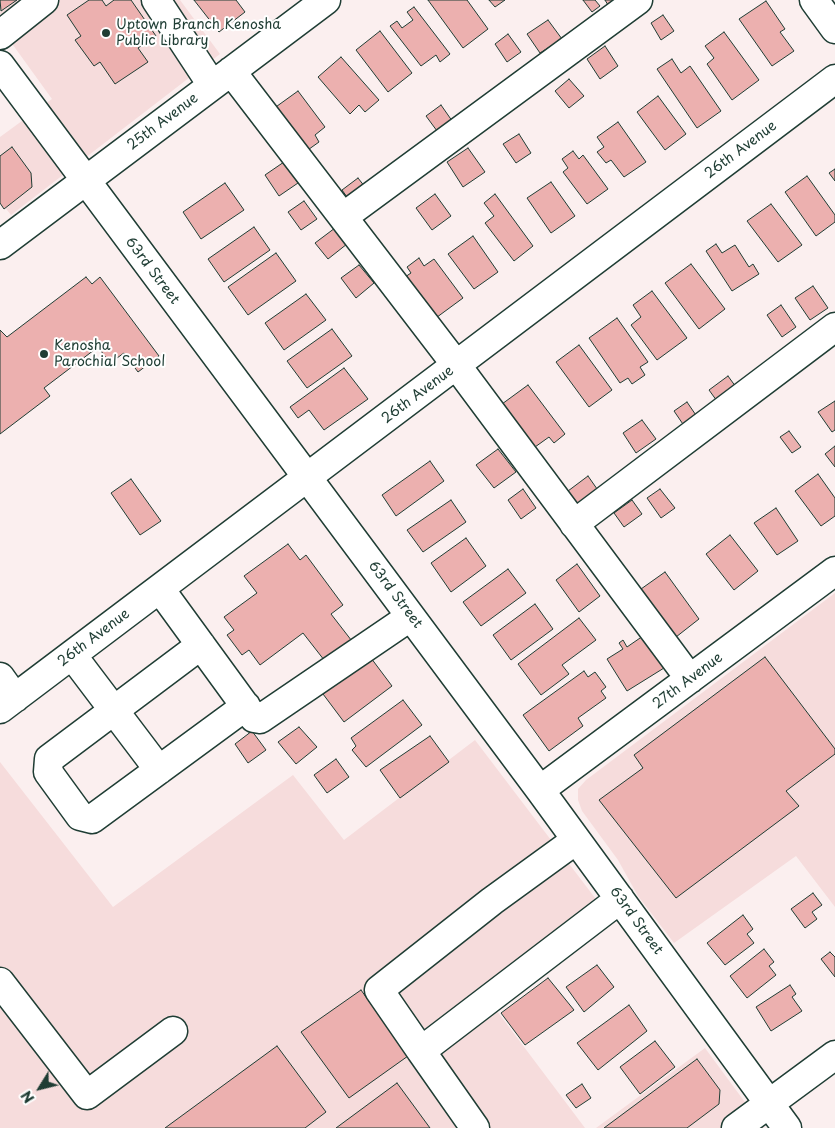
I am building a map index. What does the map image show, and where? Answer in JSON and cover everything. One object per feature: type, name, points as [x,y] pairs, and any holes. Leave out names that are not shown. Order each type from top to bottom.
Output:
[{"type":"street","points":[[0,35],[44,0]]},
{"type":"street","points":[[156,0],[342,217],[690,679]]},
{"type":"street","name":"25th Avenue","points":[[0,244],[326,0]]},
{"type":"street","points":[[342,217],[638,0]]},
{"type":"street","points":[[814,0],[835,29]]},
{"type":"street","name":"63rd Street","points":[[0,65],[540,790],[786,1128]]},
{"type":"street","name":"26th Avenue","points":[[5,695],[72,655],[835,79]]},
{"type":"street","points":[[574,524],[835,327]]},
{"type":"street","name":"27th Avenue","points":[[540,790],[833,575]]},
{"type":"street","points":[[160,589],[254,718],[260,719],[410,617]]},
{"type":"street","points":[[201,645],[49,759],[48,772],[80,816],[92,819],[246,706]]},
{"type":"street","points":[[72,655],[159,770]]},
{"type":"street","points":[[475,1128],[379,990],[492,901],[576,840]]},
{"type":"street","points":[[421,1051],[620,899]]},
{"type":"street","points":[[0,982],[87,1094],[173,1031]]},
{"type":"street","points":[[736,1128],[835,1055]]},
{"type":"shaded area","points":[[0,0],[180,0],[220,54],[11,215],[0,201],[0,137],[52,99],[0,27]]},
{"type":"shaded area","points":[[835,593],[835,907],[796,856],[674,943],[638,896],[618,860],[582,811],[578,800],[578,789],[586,780]]},
{"type":"shaded area","points":[[475,740],[611,919],[494,1007],[585,1128],[0,1128],[0,762],[113,907],[293,775],[344,840]]},
{"type":"shaded area","points":[[705,1048],[764,1128],[596,1128]]},
{"type":"building","points":[[0,0],[17,0],[1,11]]},
{"type":"building","points":[[89,0],[102,0],[106,6],[114,0],[131,0],[156,36],[138,48],[148,62],[115,84],[100,62],[94,66],[75,40],[81,36],[67,15]]},
{"type":"building","points":[[194,0],[236,0],[245,12],[219,32]]},
{"type":"building","points":[[428,0],[467,0],[488,29],[463,48]]},
{"type":"building","points":[[489,0],[505,0],[495,7]]},
{"type":"building","points":[[583,0],[595,0],[600,6],[592,12]]},
{"type":"building","points":[[605,0],[616,0],[608,5]]},
{"type":"building","points":[[766,1],[785,29],[780,32],[794,51],[772,66],[739,19]]},
{"type":"building","points":[[414,7],[450,54],[440,62],[436,55],[421,66],[390,26],[397,21],[402,28],[413,20],[407,12]]},
{"type":"building","points":[[663,15],[674,31],[661,40],[651,23]]},
{"type":"building","points":[[548,20],[562,39],[540,53],[527,34]]},
{"type":"building","points":[[380,31],[412,73],[388,92],[356,50]]},
{"type":"building","points":[[724,32],[759,80],[732,100],[707,64],[714,58],[705,46]]},
{"type":"building","points":[[508,34],[521,52],[507,62],[495,44]]},
{"type":"building","points":[[605,46],[618,66],[600,79],[587,59]]},
{"type":"building","points":[[341,57],[379,100],[365,112],[359,105],[350,114],[318,77]]},
{"type":"building","points":[[672,59],[681,73],[690,66],[721,111],[697,128],[657,69]]},
{"type":"building","points":[[569,79],[584,96],[569,108],[555,91]]},
{"type":"building","points":[[298,91],[325,127],[315,135],[319,142],[305,152],[273,109]]},
{"type":"building","points":[[658,96],[686,134],[665,150],[637,112]]},
{"type":"building","points":[[441,105],[455,125],[440,135],[426,116]]},
{"type":"building","points":[[618,122],[646,162],[624,177],[611,160],[606,163],[597,152],[604,147],[597,137]]},
{"type":"building","points":[[519,134],[531,153],[516,163],[503,144]]},
{"type":"building","points":[[12,147],[31,173],[32,187],[4,209],[0,203],[0,156]]},
{"type":"building","points":[[468,148],[485,172],[463,187],[447,162]]},
{"type":"building","points":[[573,151],[579,159],[583,155],[608,189],[587,204],[563,172],[568,168],[562,159]]},
{"type":"building","points":[[284,162],[298,183],[279,196],[265,175]]},
{"type":"building","points":[[835,169],[835,181],[829,173]]},
{"type":"building","points":[[807,176],[835,215],[835,222],[816,236],[785,192]]},
{"type":"building","points":[[358,178],[369,192],[352,204],[342,190]]},
{"type":"building","points":[[551,182],[575,216],[551,233],[527,198]]},
{"type":"building","points":[[225,183],[244,210],[201,239],[183,212]]},
{"type":"building","points":[[435,194],[451,216],[432,230],[416,208]]},
{"type":"building","points":[[495,194],[533,246],[514,261],[485,223],[494,216],[484,203]]},
{"type":"building","points":[[304,201],[317,219],[301,230],[288,212]]},
{"type":"building","points":[[771,204],[802,245],[778,262],[747,221]]},
{"type":"building","points":[[254,227],[270,250],[224,282],[208,259]]},
{"type":"building","points":[[335,228],[347,244],[328,259],[315,243]]},
{"type":"building","points":[[473,236],[498,272],[474,289],[448,254]]},
{"type":"building","points":[[716,244],[722,253],[735,245],[749,267],[753,264],[759,274],[732,291],[706,251]]},
{"type":"building","points":[[276,253],[296,281],[248,315],[228,287]]},
{"type":"building","points":[[419,258],[424,266],[434,259],[463,298],[429,323],[399,281],[411,273],[407,267]]},
{"type":"building","points":[[691,264],[725,309],[699,329],[665,283]]},
{"type":"building","points":[[359,265],[374,283],[356,298],[341,278]]},
{"type":"building","name":"Kenosha Parochial School","points":[[86,277],[92,284],[100,277],[159,356],[138,372],[124,353],[110,363],[98,347],[44,388],[50,396],[0,434],[0,330],[7,337]]},
{"type":"building","points":[[813,286],[828,308],[810,320],[795,298]]},
{"type":"building","points":[[652,291],[687,338],[657,360],[631,325],[641,317],[633,305]]},
{"type":"building","points":[[306,294],[326,320],[284,350],[265,323]]},
{"type":"building","points":[[781,305],[796,327],[782,337],[767,315]]},
{"type":"building","points":[[617,318],[648,362],[640,367],[645,375],[632,384],[628,378],[620,383],[589,338]]},
{"type":"building","points":[[332,329],[352,356],[307,388],[287,361]]},
{"type":"building","points":[[579,345],[612,390],[589,407],[556,362]]},
{"type":"building","points":[[344,368],[368,399],[324,430],[309,410],[298,418],[290,407]]},
{"type":"building","points":[[728,376],[741,394],[722,408],[709,390]]},
{"type":"building","points":[[528,385],[565,434],[554,443],[549,437],[535,447],[502,404]]},
{"type":"building","points":[[835,401],[835,430],[832,432],[818,412]]},
{"type":"building","points":[[687,402],[702,424],[689,433],[674,411]]},
{"type":"building","points":[[642,420],[656,439],[636,453],[623,433]]},
{"type":"building","points":[[789,431],[801,447],[792,453],[780,437]]},
{"type":"building","points":[[835,446],[835,467],[825,454]]},
{"type":"building","points":[[498,449],[516,472],[494,488],[476,465]]},
{"type":"building","points":[[430,461],[444,481],[396,516],[382,495]]},
{"type":"building","points":[[818,474],[835,498],[835,516],[821,526],[795,491]]},
{"type":"building","points":[[588,476],[602,496],[579,513],[564,494]]},
{"type":"building","points":[[131,479],[161,521],[140,535],[111,493]]},
{"type":"building","points":[[523,489],[536,508],[521,519],[508,500]]},
{"type":"building","points":[[660,489],[675,508],[661,518],[647,498]]},
{"type":"building","points":[[451,500],[466,522],[423,552],[407,530]]},
{"type":"building","points":[[632,500],[642,514],[624,527],[614,513]]},
{"type":"building","points":[[776,508],[798,541],[777,555],[754,523]]},
{"type":"building","points":[[730,535],[758,571],[734,590],[706,554]]},
{"type":"building","points":[[466,538],[486,566],[451,592],[431,563]]},
{"type":"building","points":[[288,544],[300,560],[306,555],[343,605],[331,614],[355,645],[328,665],[303,633],[260,665],[249,650],[242,655],[227,635],[234,630],[224,617],[257,593],[244,576]]},
{"type":"building","points":[[577,564],[600,596],[579,612],[556,580]]},
{"type":"building","points":[[508,569],[526,593],[481,626],[463,602]]},
{"type":"building","points":[[665,572],[699,619],[676,637],[641,589]]},
{"type":"building","points":[[535,604],[553,629],[511,660],[493,635]]},
{"type":"building","points":[[579,618],[596,640],[562,665],[569,674],[541,695],[518,664]]},
{"type":"building","points":[[643,636],[664,668],[627,691],[607,659],[623,649],[619,643],[623,640],[627,647]]},
{"type":"building","points":[[765,657],[835,749],[835,754],[786,791],[799,806],[676,898],[599,800],[643,768],[634,755]]},
{"type":"building","points":[[371,658],[392,686],[344,722],[323,694]]},
{"type":"building","points":[[584,671],[588,677],[595,672],[606,687],[601,691],[606,698],[578,718],[583,726],[549,751],[523,715]]},
{"type":"building","points":[[403,700],[422,725],[366,767],[352,750],[356,746],[351,738]]},
{"type":"building","points":[[299,727],[317,747],[296,764],[278,742]]},
{"type":"building","points":[[252,731],[266,750],[248,763],[235,744]]},
{"type":"building","points":[[430,736],[449,762],[400,798],[380,770]]},
{"type":"building","points":[[336,759],[349,777],[327,793],[314,775]]},
{"type":"building","points":[[813,893],[822,905],[812,912],[817,919],[805,928],[791,909]]},
{"type":"building","points":[[743,915],[753,929],[747,934],[754,943],[725,965],[707,943]]},
{"type":"building","points":[[764,949],[774,962],[769,966],[776,975],[747,998],[730,976]]},
{"type":"building","points":[[830,952],[835,957],[835,977],[821,959]]},
{"type":"building","points":[[597,965],[614,987],[584,1012],[566,987]]},
{"type":"building","points":[[548,978],[574,1010],[525,1045],[501,1013]]},
{"type":"building","points":[[790,985],[796,994],[792,997],[802,1011],[771,1031],[756,1007]]},
{"type":"building","points":[[361,990],[408,1056],[349,1098],[301,1032]]},
{"type":"building","points":[[629,1005],[647,1031],[598,1070],[577,1043]]},
{"type":"building","points":[[655,1041],[675,1067],[640,1094],[620,1067]]},
{"type":"building","points":[[277,1046],[326,1112],[305,1128],[165,1128]]},
{"type":"building","points":[[697,1059],[720,1090],[719,1104],[687,1128],[604,1128]]},
{"type":"building","points":[[397,1083],[430,1128],[336,1128]]},
{"type":"building","points":[[582,1084],[591,1098],[576,1108],[566,1095]]},
{"type":"place","name":"Uptown Branch Kenosha Public Library","points":[[106,33]]},
{"type":"place","name":"Kenosha Parochial School","points":[[44,354]]}]
